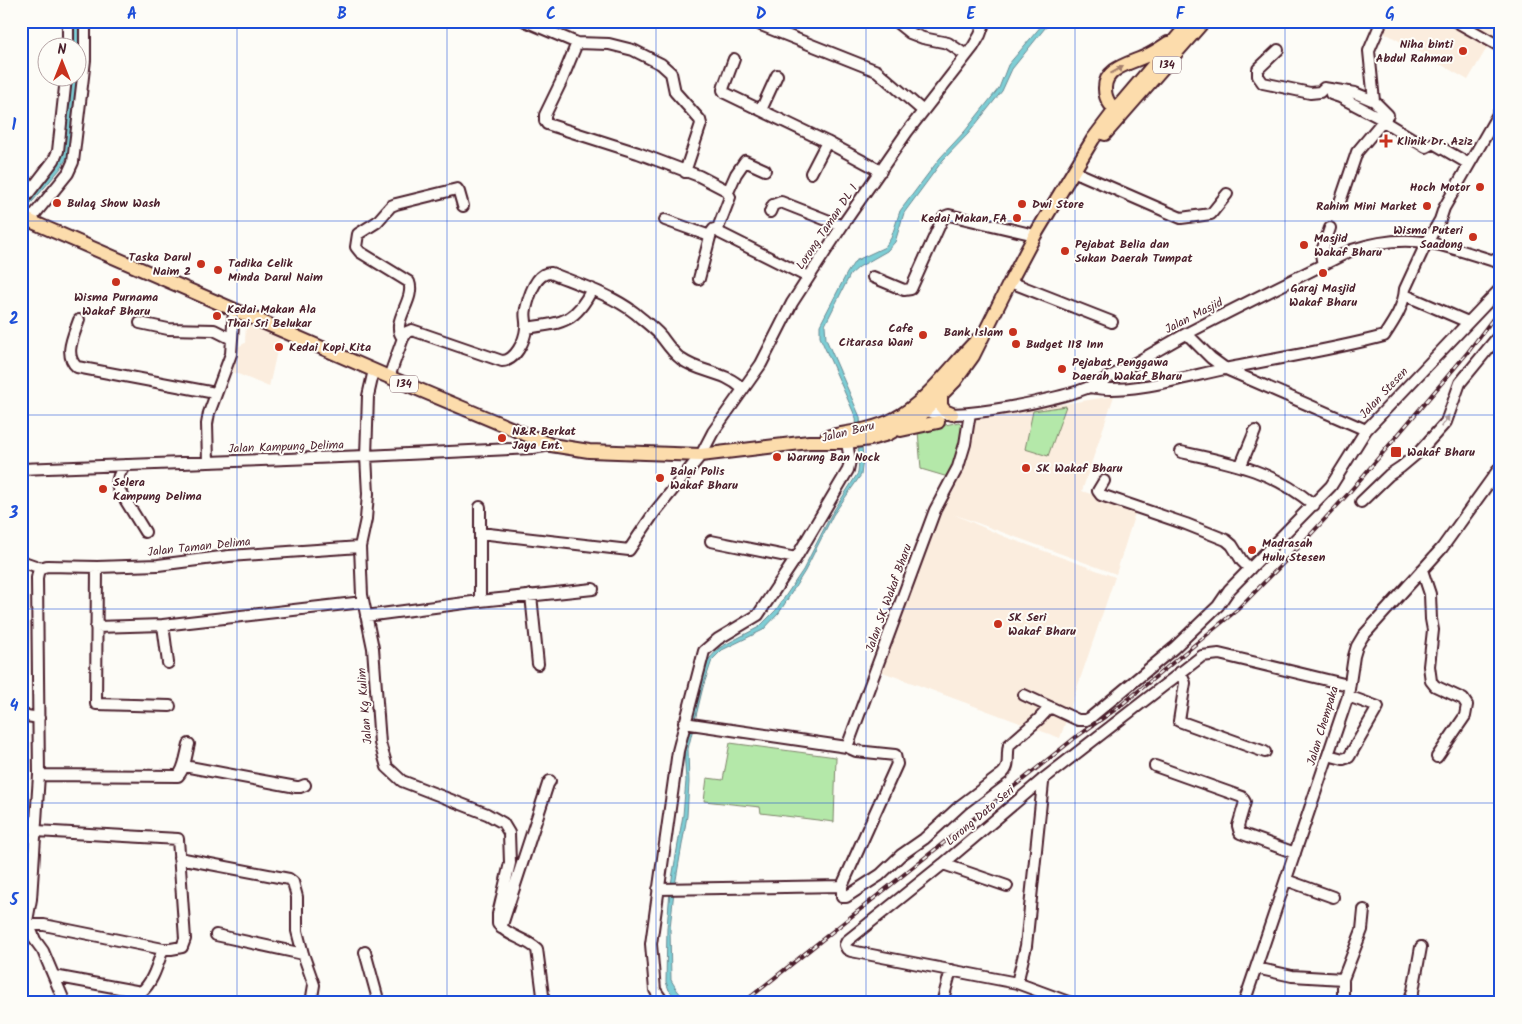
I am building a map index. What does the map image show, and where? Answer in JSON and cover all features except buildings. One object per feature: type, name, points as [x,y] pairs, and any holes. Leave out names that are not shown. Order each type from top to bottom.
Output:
[{"type":"main road","name":"134","points":[[1123,108],[1191,21]]},
{"type":"main road","name":"134","points":[[1123,108],[1204,21]]},
{"type":"main road","points":[[1123,108],[1109,103],[1105,85],[1108,76],[1115,70],[1150,54],[1180,35]]},
{"type":"main road","name":"Jalan Baru","points":[[809,442],[847,442],[870,439],[888,434],[922,411],[984,333],[1035,235],[1073,171],[1094,139],[1123,108]]},
{"type":"main road","name":"134","points":[[24,220],[389,378],[551,445],[589,451],[701,456],[809,442]]},
{"type":"main road","points":[[936,393],[941,406],[945,411],[952,414]]},
{"type":"main road","name":"Jalan Baru","points":[[809,442],[884,423],[903,414],[936,393]]},
{"type":"main road","points":[[903,414],[922,411]]},
{"type":"main road","points":[[888,434],[938,422]]},
{"type":"street","points":[[68,21],[68,38]]},
{"type":"street","points":[[24,220],[68,173],[73,162],[85,60],[85,21]]},
{"type":"street","points":[[525,21],[542,25],[577,43],[591,42],[621,46],[633,50],[661,64],[668,70],[671,73],[675,92],[700,120],[701,124],[685,172]]},
{"type":"street","points":[[763,21],[762,25],[877,71],[923,111]]},
{"type":"street","points":[[895,21],[910,32],[923,38],[948,43],[966,55]]},
{"type":"street","name":"Lorong Taman DL 1","points":[[480,533],[629,550],[654,513],[701,456],[713,432],[762,364],[792,303],[808,277],[923,111],[980,35],[985,21]]},
{"type":"street","points":[[1456,21],[1501,47]]},
{"type":"street","points":[[1374,102],[1369,51],[1380,25]]},
{"type":"street","points":[[577,43],[545,115],[547,124],[638,153],[728,192]]},
{"type":"street","points":[[1278,50],[1258,69],[1260,80],[1264,84],[1310,93],[1320,92],[1340,97],[1384,120],[1426,147],[1433,143],[1469,164]]},
{"type":"street","points":[[734,59],[723,90],[725,93],[827,142],[881,171]]},
{"type":"street","points":[[760,110],[777,75]]},
{"type":"street","points":[[21,204],[54,160],[58,151],[65,88]]},
{"type":"street","points":[[1320,92],[1324,88],[1354,93],[1374,102],[1388,115],[1357,152],[1340,202]]},
{"type":"street","points":[[1090,387],[1104,390],[1120,389],[1170,381],[1384,336],[1399,312],[1405,295],[1405,289],[1425,241],[1440,220],[1444,208],[1501,109]]},
{"type":"street","points":[[811,173],[827,142]]},
{"type":"street","points":[[718,229],[730,197],[728,192],[736,174],[745,161],[765,170]]},
{"type":"street","points":[[1073,171],[1181,218],[1211,214],[1227,194]]},
{"type":"street","points":[[403,338],[400,336],[398,327],[410,292],[409,282],[360,252],[356,248],[358,234],[377,222],[391,206],[396,204],[457,189],[463,206]]},
{"type":"street","points":[[770,212],[776,203],[781,202],[842,226]]},
{"type":"street","points":[[873,277],[904,290],[911,288],[941,222],[944,217],[949,215],[1035,235]]},
{"type":"street","points":[[665,220],[710,236]]},
{"type":"street","points":[[1324,265],[1321,254],[1330,228]]},
{"type":"street","points":[[699,279],[710,236],[714,229],[718,229]]},
{"type":"street","points":[[718,229],[722,235],[808,277]]},
{"type":"street","name":"Jalan Masjid","points":[[922,411],[939,415],[970,413],[1055,398],[1090,387],[1187,334],[1352,250],[1372,244],[1389,241],[1425,241],[1501,263]]},
{"type":"street","points":[[389,378],[403,338],[407,332],[412,330],[502,361],[512,358],[522,341],[526,328],[524,318],[526,309],[537,280],[541,275],[551,273],[592,289],[633,312],[660,335],[671,350],[681,359],[695,367],[724,375],[743,389]]},
{"type":"street","points":[[1010,282],[1112,322]]},
{"type":"street","name":"Jalan Stesen","points":[[1187,334],[1211,358],[1226,369],[1366,430],[1501,288]]},
{"type":"street","points":[[526,328],[545,326],[574,316],[584,306],[592,289]]},
{"type":"street","points":[[1405,295],[1468,322]]},
{"type":"street","points":[[208,462],[207,424],[209,412],[231,354],[234,310]]},
{"type":"street","points":[[79,320],[70,354],[73,363],[77,367],[215,393]]},
{"type":"street","points":[[140,323],[167,329],[214,330],[232,339]]},
{"type":"street","points":[[1360,502],[1389,475],[1420,451],[1446,422],[1460,383],[1501,333]]},
{"type":"street","name":"Jalan Kg Kulim","points":[[374,370],[368,396],[366,456],[368,494],[366,519],[360,546],[363,602],[373,648],[380,743],[387,767],[402,781],[486,814],[503,823],[509,833],[510,863],[498,914],[498,924],[501,928]]},
{"type":"street","points":[[922,411],[926,418],[938,422]]},
{"type":"street","name":"Jalan Masjid","points":[[938,422],[970,413]]},
{"type":"street","name":"Jalan SK Wakaf Bharu","points":[[847,747],[935,510],[958,467],[965,444],[970,413]]},
{"type":"street","points":[[1024,695],[1078,720],[1082,721],[1090,718],[1174,648],[1218,606],[1229,590],[1331,486],[1366,430]]},
{"type":"street","points":[[1241,465],[1255,431]]},
{"type":"street","points":[[664,1003],[655,990],[651,944],[678,751],[704,650],[718,639],[758,615],[796,558],[848,470],[850,461],[847,442]]},
{"type":"street","name":"Jalan Kampung Delima","points":[[21,469],[366,456],[533,448],[551,445]]},
{"type":"street","points":[[1181,452],[1241,465],[1270,476],[1302,494],[1314,505]]},
{"type":"street","points":[[125,465],[118,476],[118,488],[145,532]]},
{"type":"street","name":"Jalan Chempaka","points":[[1244,1003],[1348,696],[1348,685],[1357,646],[1363,636],[1442,548],[1501,466]]},
{"type":"street","points":[[1104,481],[1098,491],[1101,495],[1186,524],[1226,540],[1250,568]]},
{"type":"street","points":[[480,507],[480,601]]},
{"type":"street","points":[[711,541],[796,558]]},
{"type":"street","name":"Jalan Taman Delima","points":[[41,568],[47,566],[158,565],[229,556],[360,546]]},
{"type":"street","points":[[21,561],[41,568],[37,578],[39,775],[31,899],[26,922],[35,940],[43,950],[64,1003]]},
{"type":"street","points":[[97,567],[96,704],[170,706]]},
{"type":"street","points":[[1422,570],[1430,594],[1430,619],[1433,630],[1429,666],[1431,681],[1435,686],[1463,699],[1467,704],[1465,716],[1436,757]]},
{"type":"street","points":[[366,616],[593,589]]},
{"type":"street","points":[[532,595],[538,664]]},
{"type":"street","points":[[96,627],[163,625],[363,602]]},
{"type":"street","points":[[163,625],[168,663]]},
{"type":"street","name":"Lorong Dato Seri","points":[[1071,1003],[1017,983],[851,951],[847,949],[847,941],[943,864],[1042,780],[1202,656],[1220,654],[1348,685]]},
{"type":"street","points":[[1180,672],[1185,683],[1178,721],[1265,752]]},
{"type":"street","points":[[1328,755],[1343,759],[1349,757],[1378,707],[1348,696]]},
{"type":"street","points":[[686,723],[847,747],[856,751],[895,755],[897,764],[842,886],[842,896],[846,896],[880,875],[901,855],[924,840],[961,805],[1007,770],[1010,746],[1050,707]]},
{"type":"street","points":[[21,716],[39,718]]},
{"type":"street","points":[[39,775],[178,776],[184,766],[189,744]]},
{"type":"street","points":[[184,766],[296,787],[305,784]]},
{"type":"street","points":[[1155,766],[1242,797],[1245,802],[1238,826],[1240,833],[1295,853]]},
{"type":"street","points":[[1017,983],[1026,946],[1042,780]]},
{"type":"street","points":[[544,1003],[537,949],[530,943],[513,936],[501,928],[550,781]]},
{"type":"street","points":[[26,922],[163,949],[178,948],[184,943],[185,939],[178,839],[36,831]]},
{"type":"street","points":[[510,845],[526,850]]},
{"type":"street","points":[[179,858],[289,879],[293,882],[296,897],[297,931],[314,985],[311,1003]]},
{"type":"street","points":[[943,864],[1007,886]]},
{"type":"street","points":[[1286,880],[1333,897]]},
{"type":"street","points":[[658,889],[842,886]]},
{"type":"street","points":[[1343,1003],[1343,980],[1362,930],[1364,910]]},
{"type":"street","points":[[216,934],[303,954]]},
{"type":"street","points":[[1408,1003],[1421,947]]},
{"type":"street","points":[[54,976],[141,992],[155,971],[163,949]]},
{"type":"street","points":[[364,952],[379,1003]]},
{"type":"street","points":[[1256,968],[1292,976],[1343,980]]},
{"type":"street","points":[[942,1003],[951,970]]},
{"type":"shaded area","points":[[1364,21],[1501,21],[1501,24],[1468,80]]},
{"type":"shaded area","points":[[246,322],[280,337],[269,387],[233,372],[238,347],[245,343]]},
{"type":"shaded area","name":"SK Seri Wakaf Bharu","points":[[1114,396],[1082,491],[1136,510],[1116,574],[953,514],[1003,536],[1115,577],[1060,738],[880,671],[941,509],[954,490],[969,446],[973,418]]},
{"type":"green space","points":[[1066,406],[1048,456],[1025,449],[1033,411]]},
{"type":"green space","points":[[959,422],[963,426],[954,463],[948,477],[921,469],[918,431]]},
{"type":"green space","points":[[730,743],[836,757],[834,822],[761,813],[760,807],[704,801],[707,778],[723,780]]},
{"type":"water","points":[[73,21],[81,21],[81,38],[73,38]]},
{"type":"water","points":[[1049,21],[1056,21],[1045,28],[1012,69],[1002,91],[968,134],[943,160],[904,213],[895,242],[887,251],[859,267],[850,275],[825,325],[826,339],[860,417],[863,460],[861,475],[833,515],[805,571],[779,613],[763,630],[722,650],[712,660],[703,687],[688,749],[687,816],[674,891],[670,928],[671,980],[688,1003],[681,1003],[669,990],[666,982],[667,928],[670,890],[683,815],[686,781],[684,749],[700,685],[709,659],[719,648],[759,627],[776,610],[803,570],[831,515],[858,473],[859,459],[856,418],[820,337],[820,325],[855,261],[885,247],[891,238],[900,211],[940,158],[965,131],[999,88],[1008,65],[1042,25]]},
{"type":"water","points":[[70,88],[77,88],[70,152],[61,168],[21,215],[21,205],[63,150]]},
{"type":"railway","points":[[743,1003],[1076,737],[1120,706],[1237,610],[1347,495],[1468,352],[1501,308]]},
{"type":"place","name":"Niha binti Abdul Rahman","points":[[1463,51]]},
{"type":"place","name":"Klinik Dr. Aziz","points":[[1386,141]]},
{"type":"place","name":"Hoch Motor","points":[[1480,187]]},
{"type":"place","name":"Bulaq Show Wash","points":[[57,203]]},
{"type":"place","name":"Dwi Store","points":[[1022,204]]},
{"type":"place","name":"Rahim Mini Market","points":[[1427,206]]},
{"type":"place","name":"Kedai Makan FA","points":[[1017,218]]},
{"type":"place","name":"Wisma Puteri Saadong","points":[[1473,237]]},
{"type":"place","name":"Masjid Wakaf Bharu","points":[[1304,245]]},
{"type":"place","name":"Pejabat Belia dan Sukan Daerah Tumpat","points":[[1065,251]]},
{"type":"place","name":"Taska Darul Naim 2","points":[[201,264]]},
{"type":"place","name":"Tadika Celik Minda Darul Naim","points":[[218,270]]},
{"type":"place","name":"Garaj Masjid Wakaf Bharu","points":[[1323,273]]},
{"type":"place","name":"Wisma Purnama Wakaf Bharu","points":[[116,282]]},
{"type":"place","name":"Kedai Makan Ala Thai Sri Belukar","points":[[217,316]]},
{"type":"place","name":"Bank Islam","points":[[1013,332]]},
{"type":"place","name":"Cafe Citarasa Wani","points":[[923,335]]},
{"type":"place","name":"Budget 118 Inn","points":[[1016,344]]},
{"type":"place","name":"Kedai Kopi Kita","points":[[279,347]]},
{"type":"place","name":"Pejabat Penggawa Daerah Wakaf Bharu","points":[[1062,369]]},
{"type":"place","name":"N&R Berkat Jaya Ent.","points":[[502,438]]},
{"type":"place","name":"Wakaf Bharu","points":[[1396,452]]},
{"type":"place","name":"Warung Ban Nock","points":[[777,457]]},
{"type":"place","name":"SK Wakaf Bharu","points":[[1026,468]]},
{"type":"place","name":"Balai Polis Wakaf Bharu","points":[[660,478]]},
{"type":"place","name":"Selera Kampung Delima","points":[[103,489]]},
{"type":"place","name":"Madrasah Hulu Stesen","points":[[1252,550]]},
{"type":"place","name":"SK Seri Wakaf Bharu","points":[[998,624]]}]
